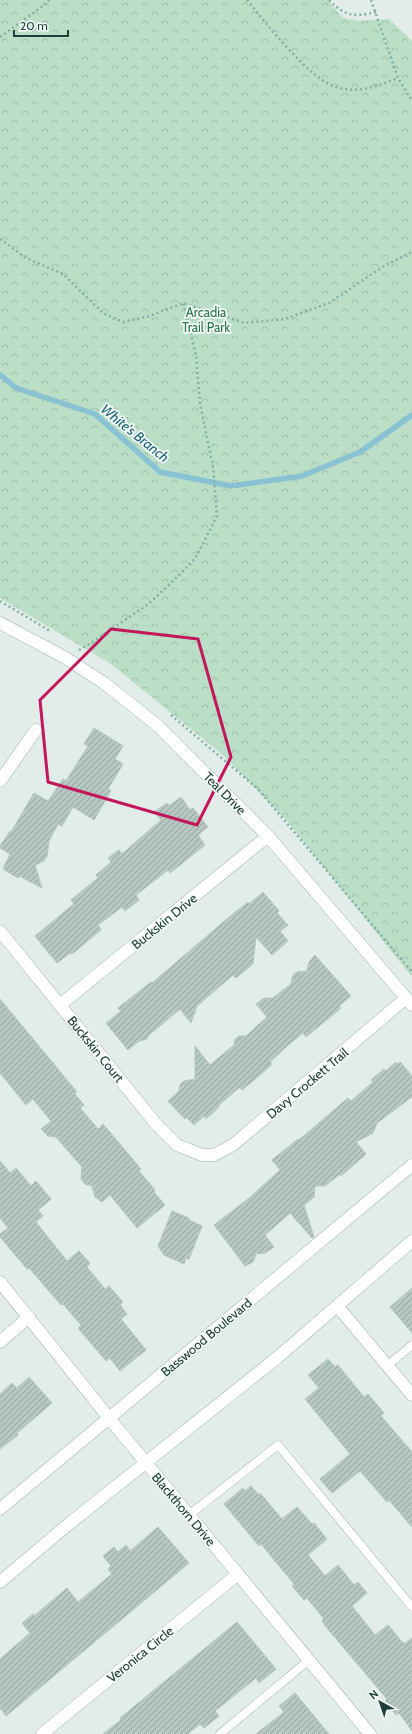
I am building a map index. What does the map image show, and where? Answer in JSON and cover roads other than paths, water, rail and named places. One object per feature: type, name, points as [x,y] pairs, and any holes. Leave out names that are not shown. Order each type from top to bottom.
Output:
[{"type":"street","name":"Teal Drive","points":[[0,623],[69,660],[104,683],[157,725],[268,836],[409,1002]]},
{"type":"street","points":[[0,781],[36,730]]},
{"type":"street","name":"Buckskin Drive","points":[[60,1005],[268,836]]},
{"type":"street","name":"Buckskin Court","points":[[0,931],[156,1124],[177,1145],[202,1155]]},
{"type":"street","name":"Davy Crockett Trail","points":[[202,1155],[214,1155],[234,1145],[409,1002]]},
{"type":"street","name":"Basswood Boulevard","points":[[0,1509],[412,1165]]},
{"type":"street","points":[[0,1582],[278,1357],[412,1241]]},
{"type":"street","name":"Blackthorn Drive","points":[[0,1282],[109,1418],[370,1734]]},
{"type":"street","points":[[337,1306],[412,1395]]},
{"type":"street","points":[[0,1342],[29,1317]]},
{"type":"street","name":"Veronica Circle","points":[[42,1734],[238,1574]]},
{"type":"lane","points":[[387,1366],[412,1345]]},
{"type":"lane","points":[[189,1515],[278,1445],[412,1607]]},
{"type":"lane","points":[[220,1734],[309,1660]]},
{"type":"waterway","name":"White's Branch","points":[[0,375],[16,388],[95,414],[160,472],[231,486],[302,476],[360,452],[412,415]]},
{"type":"park label","name":"Arcadia Trail Park","points":[[206,320]]}]
